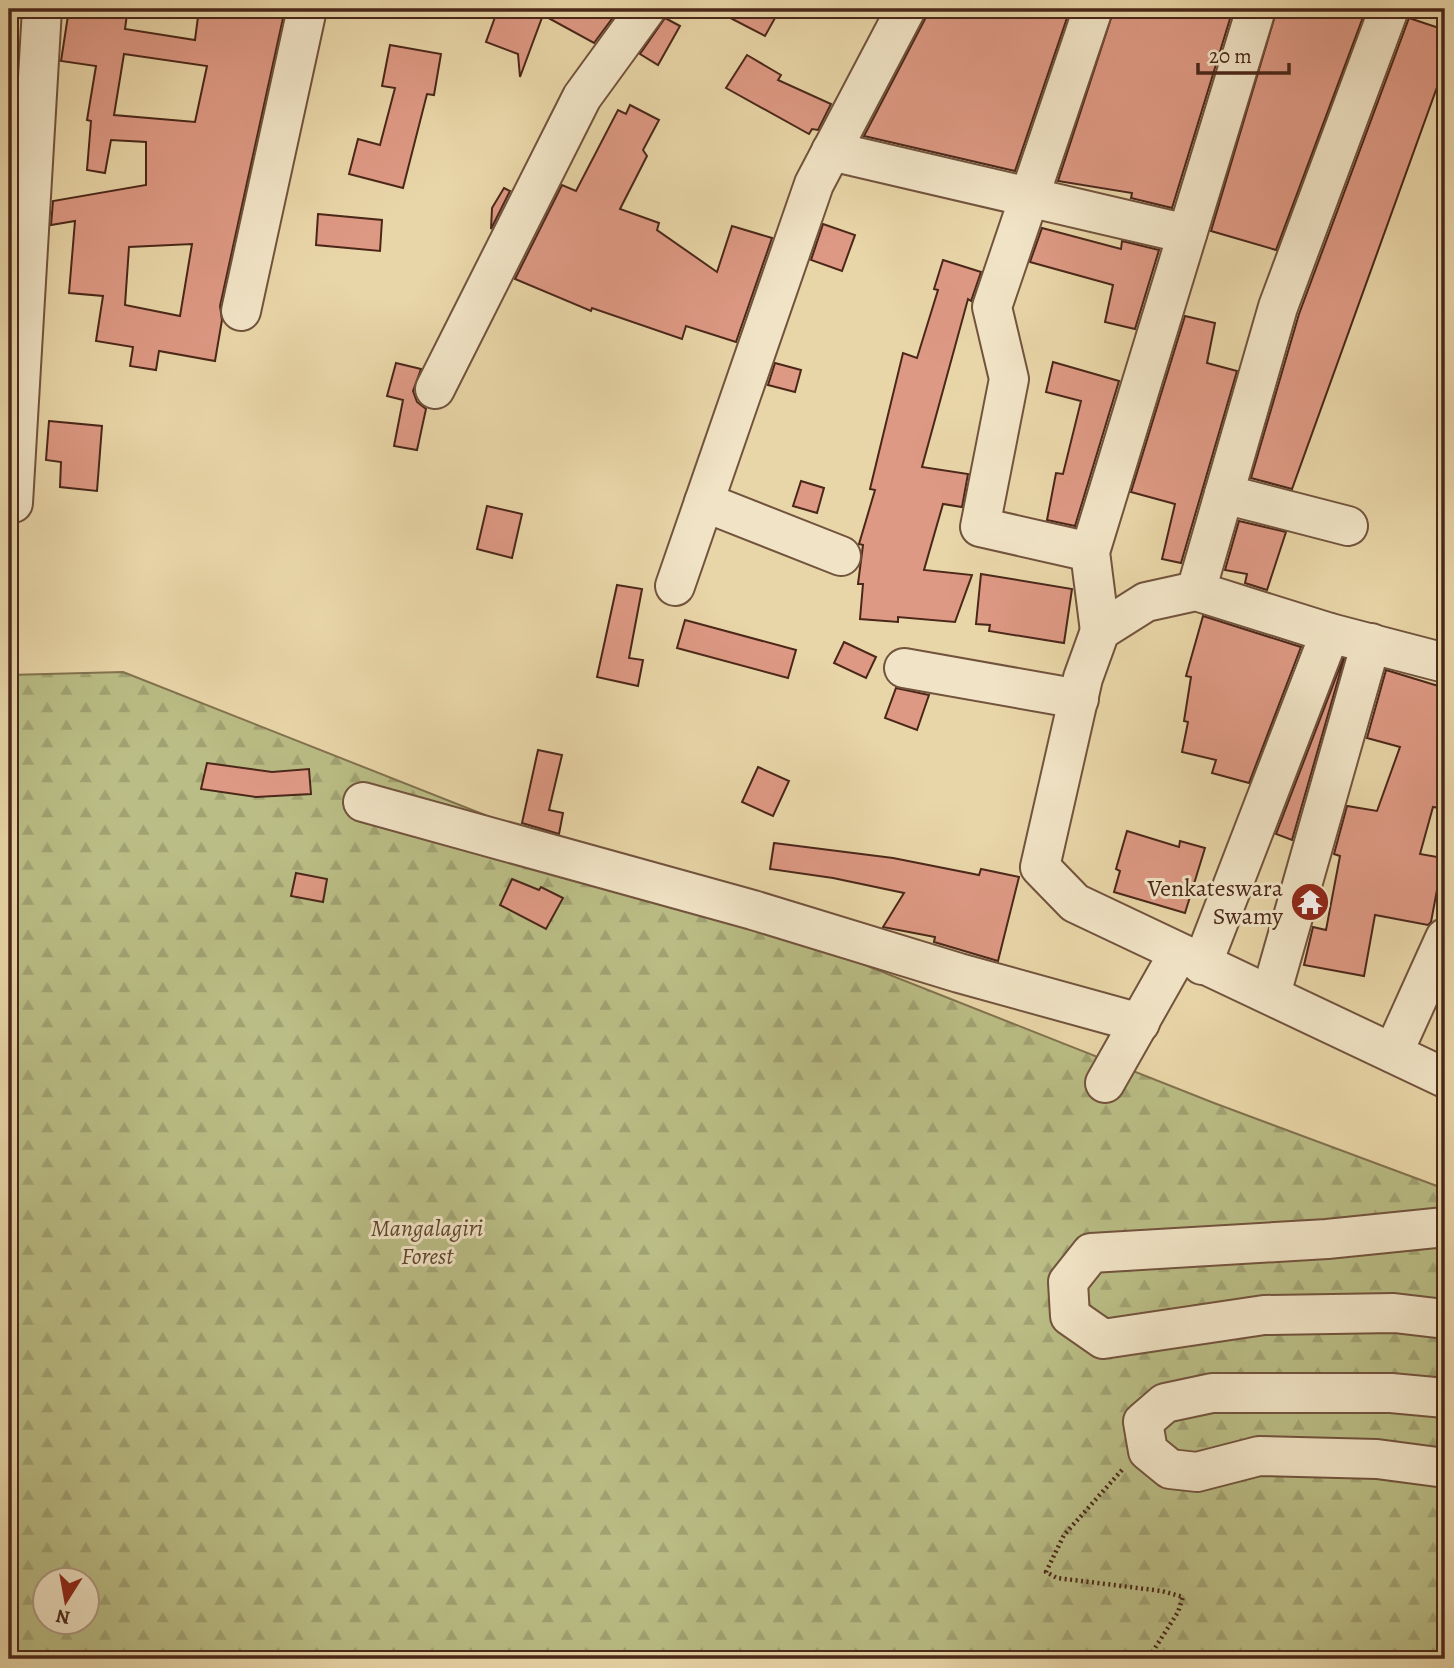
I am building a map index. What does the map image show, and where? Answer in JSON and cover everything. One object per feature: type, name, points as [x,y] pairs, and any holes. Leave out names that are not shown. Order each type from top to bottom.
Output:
[{"type":"street","points":[[13,503],[42,9]]},
{"type":"street","points":[[241,311],[307,9]]},
{"type":"street","points":[[435,389],[582,97],[646,9]]},
{"type":"street","points":[[675,586],[814,184],[906,9]]},
{"type":"street","points":[[1090,552],[980,527],[1009,379],[992,307],[1093,9]]},
{"type":"street","points":[[1256,9],[1090,552],[1100,631],[1079,699],[1040,867],[1074,903],[1445,1078]]},
{"type":"street","points":[[1196,592],[1278,307],[1389,9]]},
{"type":"street","points":[[831,151],[1187,234]]},
{"type":"street","points":[[1224,494],[1348,526]]},
{"type":"street","points":[[704,502],[841,556]]},
{"type":"street","points":[[1100,631],[1146,602],[1196,592],[1330,633],[1445,663]]},
{"type":"street","points":[[1105,1083],[1140,1023],[1190,960],[1330,633]]},
{"type":"street","points":[[1271,995],[1371,643]]},
{"type":"street","points":[[904,668],[1079,699]]},
{"type":"street","points":[[363,802],[753,910],[972,977],[1140,1023]]},
{"type":"street","points":[[1393,1053],[1445,938]]},
{"type":"street","points":[[1445,1227],[1327,1239],[1091,1253],[1068,1282],[1070,1317],[1103,1339],[1264,1315],[1394,1313],[1445,1319]]},
{"type":"street","points":[[1445,1398],[1391,1393],[1212,1393],[1165,1403],[1143,1422],[1148,1451],[1170,1469],[1197,1472],[1259,1456],[1377,1459],[1445,1468]]},
{"type":"path","points":[[1147,1659],[1178,1612],[1183,1597],[1162,1591],[1057,1578],[1046,1572],[1064,1535],[1121,1471],[1148,1451]]},
{"type":"green space","name":"Mangalagiri Forest","points":[[123,672],[1214,1103],[1445,1189],[1445,1659],[9,1659],[9,675]]},
{"type":"building","points":[[69,9],[127,14],[125,29],[195,40],[199,9],[285,9],[220,306],[222,320],[215,361],[159,351],[156,370],[130,366],[133,347],[96,341],[103,296],[69,293],[75,221],[51,225],[53,201],[146,185],[146,142],[111,140],[105,173],[87,170],[91,121],[87,120],[96,66],[61,61]],"holes":[[[124,54],[207,66],[195,122],[114,115]],[[192,244],[180,316],[125,305],[129,247]]]},
{"type":"building","points":[[498,9],[601,9],[614,16],[594,43],[543,15],[520,77],[518,54],[486,42]]},
{"type":"building","points":[[713,9],[780,9],[765,36]]},
{"type":"building","points":[[928,9],[1070,9],[1015,171],[864,136]]},
{"type":"building","points":[[1114,9],[1233,9],[1172,208],[1131,198],[1132,193],[1058,181]]},
{"type":"building","points":[[1277,9],[1366,9],[1276,250],[1211,231]]},
{"type":"building","points":[[665,18],[680,26],[658,65],[640,54]]},
{"type":"building","points":[[1409,18],[1445,30],[1445,65],[1292,489],[1251,478],[1299,314]]},
{"type":"building","points":[[390,45],[441,54],[434,95],[427,94],[403,188],[349,174],[358,139],[380,145],[395,88],[382,86]]},
{"type":"building","points":[[747,55],[781,75],[778,80],[831,104],[818,130],[812,129],[809,134],[726,88]]},
{"type":"building","points":[[630,105],[659,120],[643,150],[647,156],[620,209],[659,223],[657,230],[717,272],[732,226],[772,238],[736,342],[686,326],[682,339],[592,308],[591,311],[515,279],[562,185],[576,191],[618,110],[626,114]]},
{"type":"building","points":[[504,188],[510,191],[491,229],[492,208]]},
{"type":"building","points":[[318,214],[382,220],[380,251],[316,245]]},
{"type":"building","points":[[823,224],[855,235],[842,271],[811,260]]},
{"type":"building","points":[[1042,228],[1121,249],[1122,241],[1159,250],[1135,329],[1105,322],[1113,285],[1030,262]]},
{"type":"building","points":[[943,260],[981,272],[971,301],[968,299],[922,467],[968,474],[962,507],[943,504],[924,570],[972,575],[955,622],[898,617],[898,622],[860,619],[863,584],[858,584],[863,545],[859,544],[875,490],[870,489],[903,353],[917,358],[938,290],[934,289]]},
{"type":"building","points":[[1185,316],[1215,323],[1207,363],[1237,371],[1181,563],[1162,559],[1175,504],[1131,492]]},
{"type":"building","points":[[1053,362],[1119,381],[1075,526],[1047,520],[1056,473],[1063,474],[1081,401],[1046,392]]},
{"type":"building","points":[[396,363],[421,369],[413,391],[417,402],[426,409],[417,450],[394,446],[403,400],[387,396]]},
{"type":"building","points":[[775,363],[801,370],[795,392],[768,385]]},
{"type":"building","points":[[49,421],[102,426],[97,491],[60,487],[61,462],[46,460]]},
{"type":"building","points":[[801,481],[824,488],[817,513],[793,506]]},
{"type":"building","points":[[487,506],[522,514],[512,558],[477,549]]},
{"type":"building","points":[[1239,521],[1286,532],[1267,590],[1245,583],[1247,574],[1225,570]]},
{"type":"building","points":[[981,574],[1072,589],[1064,643],[989,631],[990,625],[976,624]]},
{"type":"building","points":[[617,585],[642,589],[629,658],[643,660],[638,686],[597,677]]},
{"type":"building","points":[[1203,616],[1301,647],[1249,783],[1212,773],[1216,760],[1182,752],[1188,722],[1184,721],[1191,677],[1186,676]]},
{"type":"building","points":[[685,620],[796,650],[788,678],[677,648]]},
{"type":"building","points":[[844,642],[876,657],[866,678],[834,663]]},
{"type":"building","points":[[1344,659],[1292,840],[1276,834]]},
{"type":"building","points":[[1386,670],[1445,688],[1445,791],[1439,808],[1433,807],[1420,854],[1443,858],[1431,922],[1428,925],[1375,915],[1364,976],[1304,965],[1313,927],[1326,930],[1340,856],[1334,854],[1347,806],[1377,811],[1400,747],[1367,738]]},
{"type":"building","points":[[896,688],[929,695],[917,730],[885,718]]},
{"type":"building","points":[[538,750],[562,755],[549,810],[563,813],[559,834],[522,823]]},
{"type":"building","points":[[207,763],[272,772],[309,769],[311,794],[256,797],[201,789]]},
{"type":"building","points":[[758,767],[789,781],[773,816],[742,802]]},
{"type":"building","points":[[1127,831],[1179,847],[1180,841],[1205,848],[1185,913],[1114,892],[1120,871],[1116,869]]},
{"type":"building","points":[[774,843],[893,858],[979,875],[981,869],[1019,877],[998,961],[934,942],[935,937],[883,927],[904,893],[833,878],[770,869]]},
{"type":"building","points":[[296,873],[327,879],[323,902],[291,896]]},
{"type":"building","points":[[512,879],[539,890],[541,887],[563,898],[546,929],[500,905]]},
{"type":"place","name":"Venkateswara Swamy","points":[[1310,902]]}]
